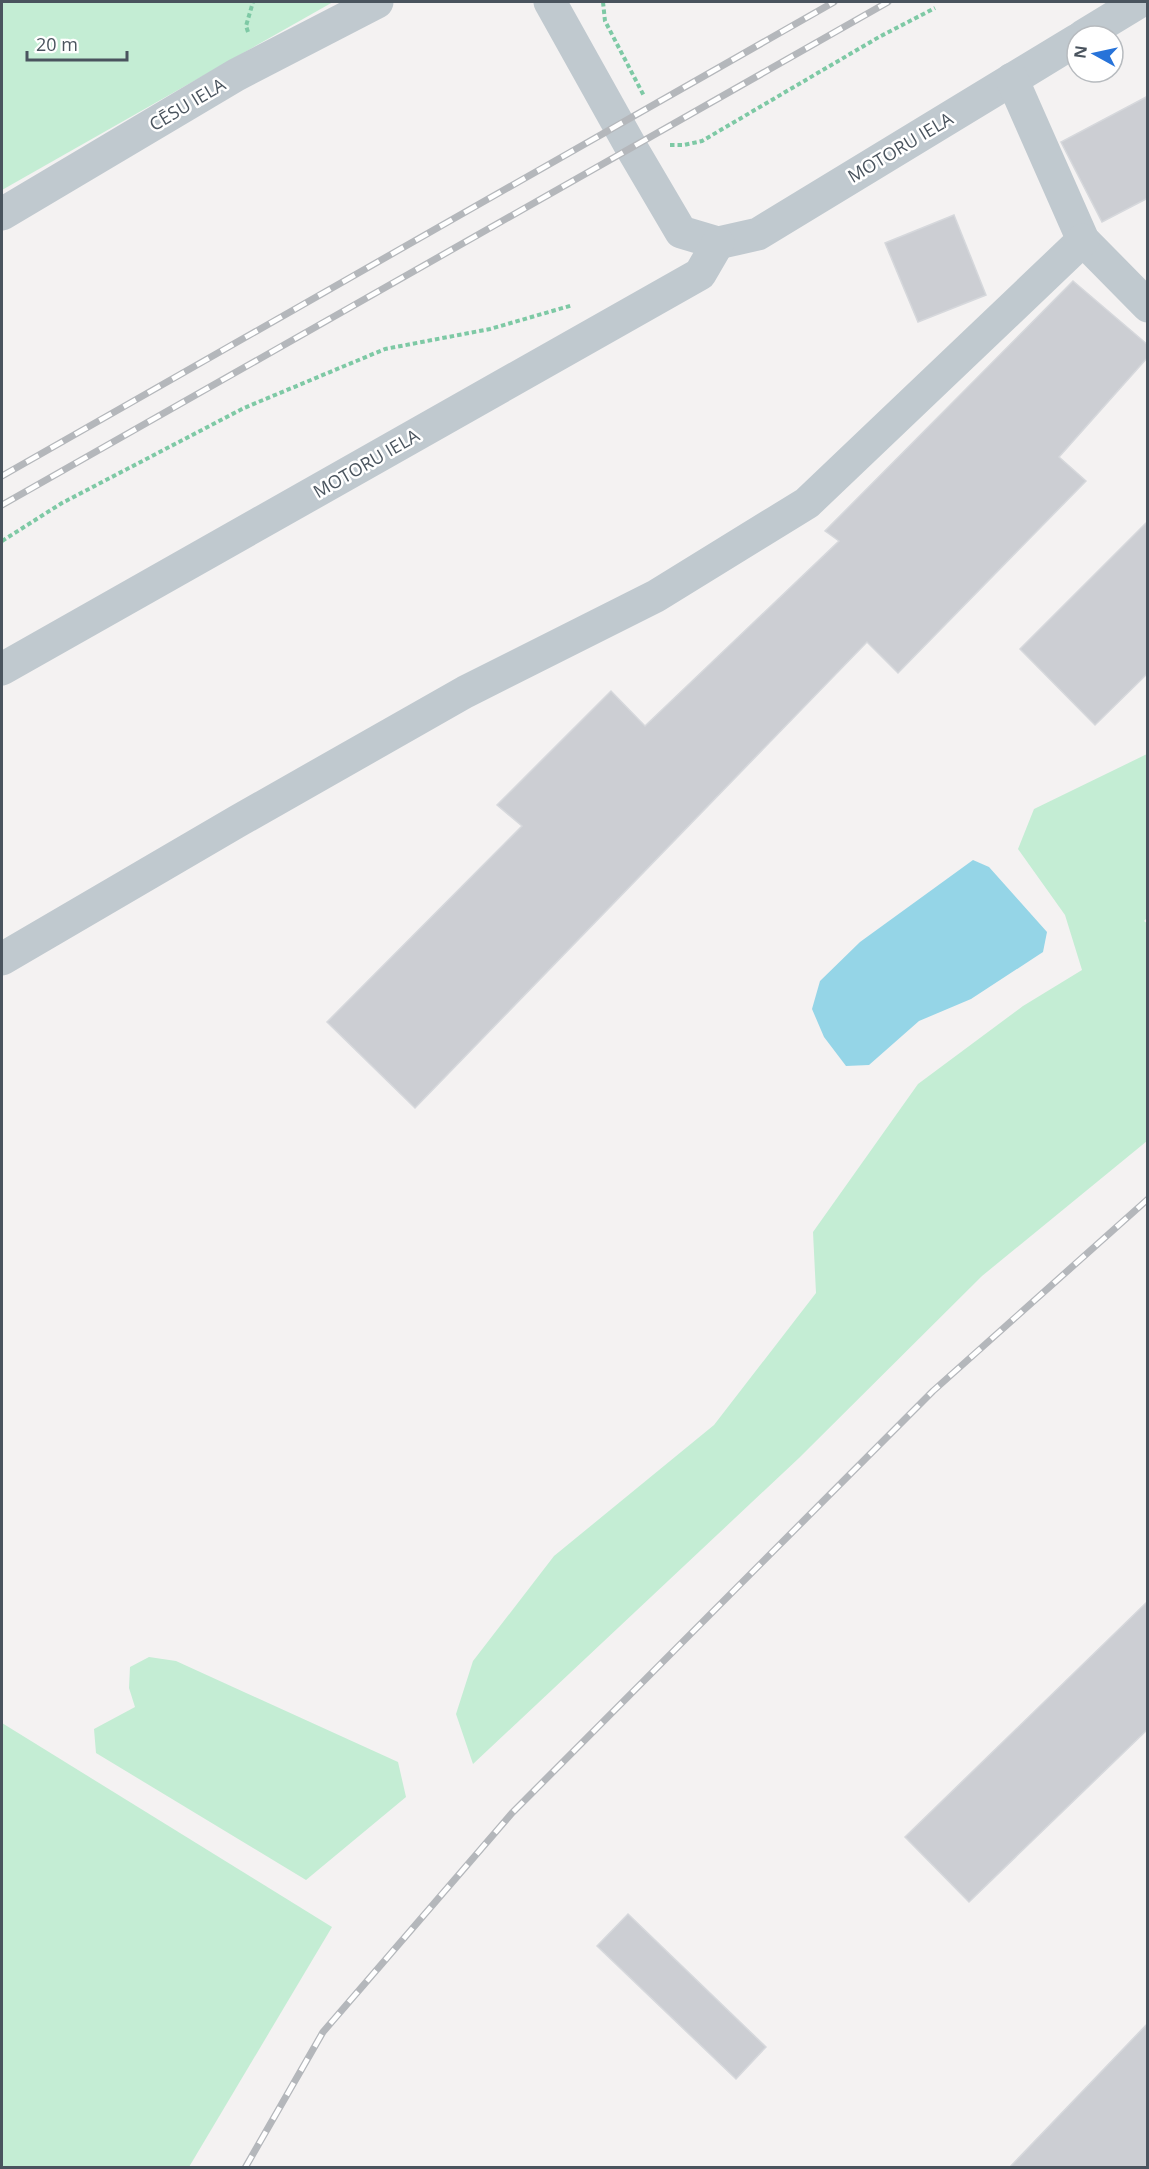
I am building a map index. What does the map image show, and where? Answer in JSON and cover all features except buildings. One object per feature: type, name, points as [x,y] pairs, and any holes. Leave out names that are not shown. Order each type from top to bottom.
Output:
[{"type":"street","name":"CĒSU IELA","points":[[2,214],[236,75],[377,2]]},
{"type":"street","name":"MOTORU IELA","points":[[550,2],[681,232],[718,243],[758,234],[1065,47]]},
{"type":"street","points":[[1103,24],[1139,2]]},
{"type":"street","points":[[1012,79],[1083,240],[1148,306]]},
{"type":"street","points":[[2,958],[465,692],[656,596],[807,503],[1083,240]]},
{"type":"street","name":"MOTORU IELA","points":[[2,669],[700,274],[718,243]]},
{"type":"path","points":[[603,2],[605,21],[646,98]]},
{"type":"path","points":[[666,138],[669,145],[684,145],[702,141],[879,37],[935,8]]},
{"type":"path","points":[[2,541],[62,504],[244,408],[385,349],[490,328],[575,305]]},
{"type":"green space","points":[[2,2],[333,2],[2,190]]},
{"type":"green space","points":[[1147,754],[1148,917],[1144,921],[1148,924],[1147,1141],[982,1276],[799,1458],[473,1764],[456,1714],[473,1661],[554,1556],[714,1425],[816,1293],[813,1232],[918,1084],[1023,1006],[1082,970],[1065,915],[1018,849],[1034,809]]},
{"type":"green space","points":[[149,1657],[176,1661],[398,1762],[406,1797],[306,1880],[96,1753],[94,1729],[135,1707],[129,1688],[130,1667]]},
{"type":"green space","points":[[2,1723],[332,1927],[189,2167],[2,2167]]},
{"type":"water","points":[[973,860],[989,867],[1047,932],[1043,952],[971,999],[919,1021],[869,1065],[846,1066],[824,1037],[812,1009],[820,981],[860,942]]},
{"type":"railway","points":[[2,476],[834,2]]},
{"type":"railway","points":[[2,505],[888,2]]},
{"type":"railway","points":[[245,2168],[323,2032],[512,1813],[933,1391],[1148,1199]]}]
